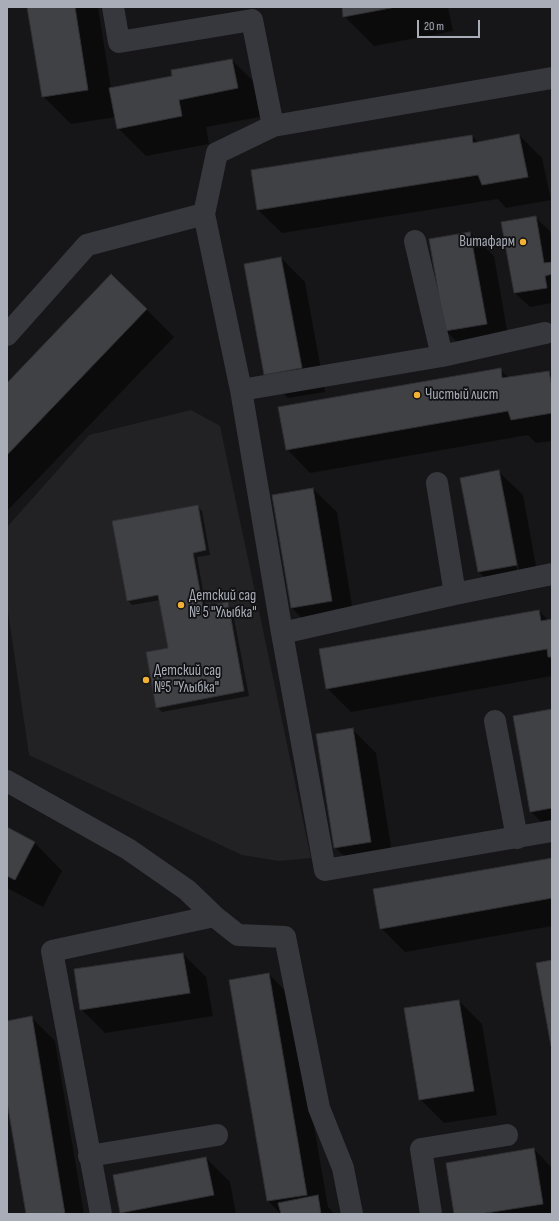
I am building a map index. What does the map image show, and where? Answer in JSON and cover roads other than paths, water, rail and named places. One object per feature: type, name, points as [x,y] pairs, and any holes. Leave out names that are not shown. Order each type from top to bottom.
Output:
[{"type":"lane","points":[[113,7],[119,42],[252,20],[273,126]]},
{"type":"lane","points":[[552,78],[273,126],[217,153],[204,214],[241,390],[282,633],[325,870],[552,831]]},
{"type":"lane","points":[[7,335],[87,245],[204,214]]},
{"type":"lane","points":[[416,241],[442,356]]},
{"type":"lane","points":[[241,390],[442,356],[545,333]]},
{"type":"lane","points":[[437,482],[455,594]]},
{"type":"lane","points":[[282,633],[552,574]]},
{"type":"lane","points":[[495,721],[517,838]]},
{"type":"lane","points":[[7,781],[128,849],[186,890],[214,916],[238,935],[285,937],[319,1108],[343,1168],[352,1214]]},
{"type":"lane","points":[[101,1214],[52,952],[214,916]]},
{"type":"lane","points":[[89,1156],[217,1135]]},
{"type":"lane","points":[[431,1214],[421,1149],[507,1135]]},
{"type":"place","name":"Витафарм","points":[[523,242]]},
{"type":"place","name":"Чистый лист","points":[[417,395]]},
{"type":"place","name":"Детский сад № 5 \"Улыбка\"","points":[[181,605]]},
{"type":"place","name":"Детский сад №5 \"Улыбка\"","points":[[146,680]]}]
